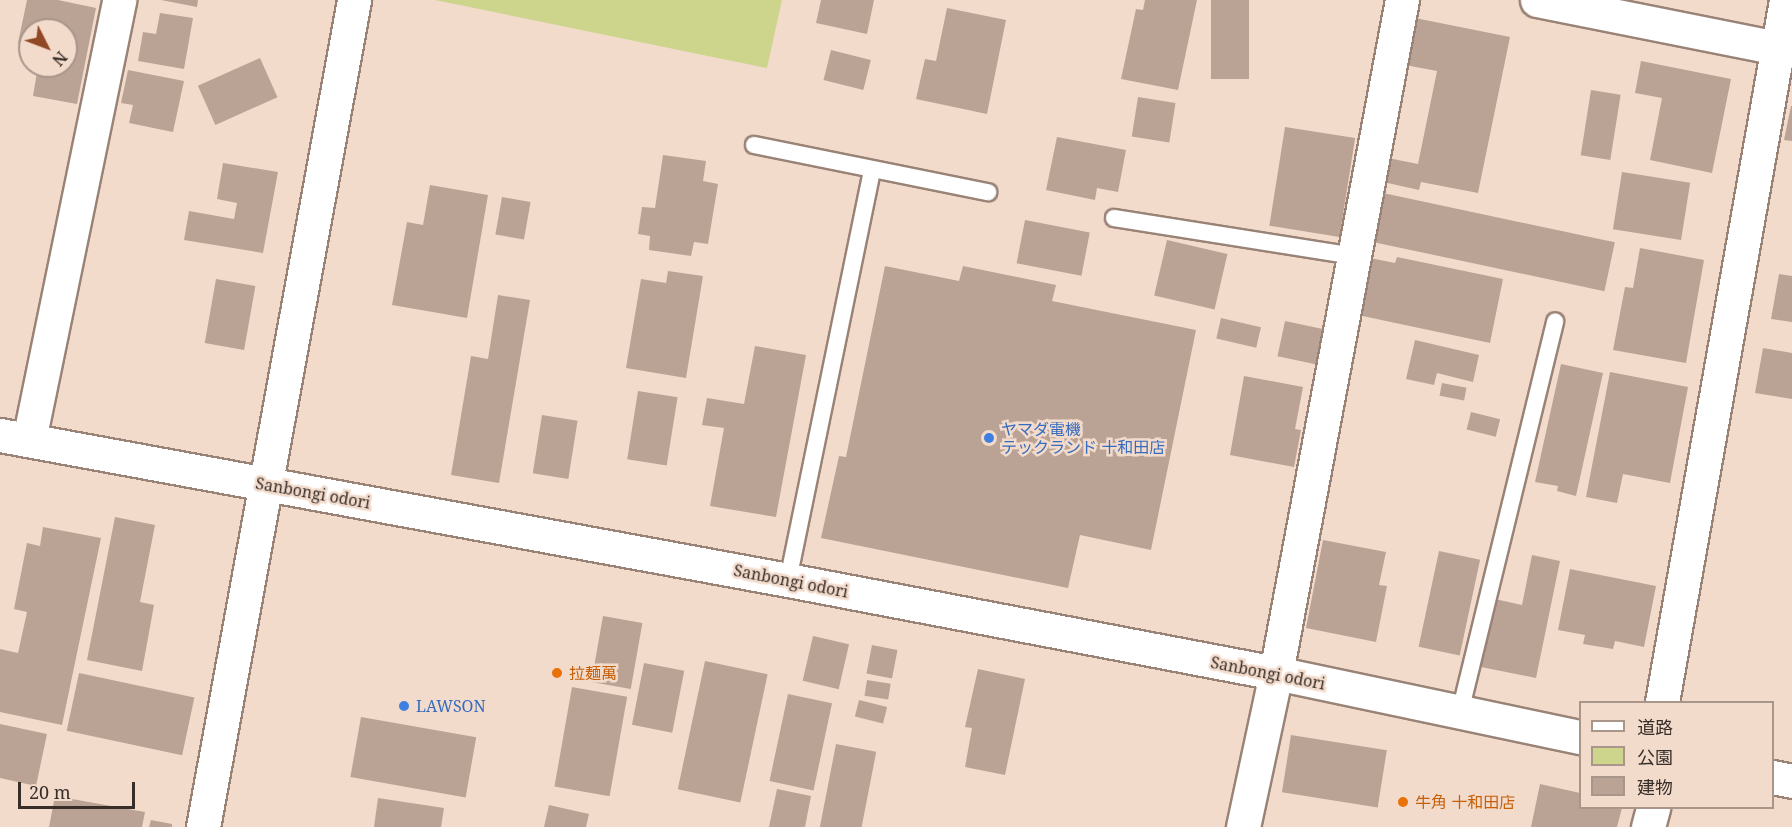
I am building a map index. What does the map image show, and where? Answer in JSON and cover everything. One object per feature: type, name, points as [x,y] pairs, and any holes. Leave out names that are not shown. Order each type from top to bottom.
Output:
[{"type":"street","points":[[15,437],[119,0]]},
{"type":"street","points":[[203,827],[268,486],[354,0]]},
{"type":"street","points":[[1243,827],[1276,674],[1402,0]]},
{"type":"street","points":[[1537,0],[1785,50]]},
{"type":"street","points":[[1662,701],[1785,50],[1786,0]]},
{"type":"street","name":"Sanbongi odori","points":[[15,437],[268,486],[788,580],[1276,674],[1579,737]]},
{"type":"street","points":[[1774,777],[1792,781]]},
{"type":"street","points":[[1648,827],[1652,809]]},
{"type":"lane","points":[[754,145],[988,192]]},
{"type":"lane","points":[[788,580],[872,169]]},
{"type":"lane","points":[[1114,218],[1354,256]]},
{"type":"lane","points":[[1460,712],[1555,321]]},
{"type":"green space","points":[[435,0],[782,0],[767,68]]},
{"type":"building","points":[[27,0],[58,0],[96,8],[77,104],[33,96],[36,78],[78,78],[78,18],[23,18]]},
{"type":"building","points":[[161,0],[198,0],[197,7]]},
{"type":"building","points":[[821,0],[874,0],[867,34],[816,23]]},
{"type":"building","points":[[1145,0],[1197,0],[1178,90],[1121,79],[1136,9],[1143,10]]},
{"type":"building","points":[[1211,0],[1249,0],[1249,79],[1211,79]]},
{"type":"building","points":[[947,8],[1006,20],[987,114],[916,99],[925,59],[936,61]]},
{"type":"building","points":[[160,13],[193,18],[184,69],[138,61],[143,32],[156,34]]},
{"type":"building","points":[[1415,18],[1510,37],[1478,193],[1421,182],[1419,190],[1383,182],[1388,158],[1418,164],[1437,71],[1405,65]]},
{"type":"building","points":[[831,50],[871,60],[863,90],[824,80]]},
{"type":"building","points":[[260,58],[277,97],[215,125],[198,86]]},
{"type":"building","points":[[1641,61],[1731,79],[1712,173],[1650,160],[1662,98],[1635,93]]},
{"type":"building","points":[[128,70],[184,81],[173,132],[129,123],[133,105],[121,103]]},
{"type":"building","points":[[1591,90],[1621,95],[1610,160],[1581,155]]},
{"type":"building","points":[[1138,97],[1176,103],[1169,142],[1132,137]]},
{"type":"building","points":[[1792,106],[1792,141],[1784,140]]},
{"type":"building","points":[[1285,127],[1355,138],[1339,237],[1269,226]]},
{"type":"building","points":[[1057,137],[1126,150],[1118,192],[1097,188],[1095,200],[1046,190]]},
{"type":"building","points":[[663,155],[706,161],[703,181],[718,184],[708,244],[694,242],[691,256],[649,250],[650,236],[638,234],[642,207],[655,208]]},
{"type":"building","points":[[223,163],[278,172],[263,253],[184,240],[189,211],[234,219],[237,203],[217,199]]},
{"type":"building","points":[[1622,172],[1690,183],[1681,240],[1613,229]]},
{"type":"building","points":[[430,185],[488,195],[467,318],[392,305],[407,222],[423,225]]},
{"type":"building","points":[[1383,193],[1615,242],[1604,291],[1373,242]]},
{"type":"building","points":[[502,197],[531,202],[524,239],[495,234]]},
{"type":"building","points":[[1025,220],[1090,233],[1081,276],[1017,263]]},
{"type":"building","points":[[1167,240],[1227,254],[1215,309],[1154,296]]},
{"type":"building","points":[[1640,248],[1704,260],[1686,363],[1613,350],[1625,287],[1633,288]]},
{"type":"building","points":[[1365,257],[1395,263],[1397,257],[1503,279],[1490,343],[1353,314]]},
{"type":"building","points":[[885,266],[959,281],[963,266],[1056,285],[1052,301],[1196,330],[1151,550],[1080,535],[1068,588],[821,538],[839,456],[846,457]]},
{"type":"building","points":[[668,271],[703,276],[686,378],[626,368],[641,279],[666,283]]},
{"type":"building","points":[[1779,274],[1792,276],[1792,322],[1771,319]]},
{"type":"building","points":[[216,279],[255,286],[244,350],[205,343]]},
{"type":"building","points":[[498,295],[530,300],[499,483],[451,475],[471,356],[488,359]]},
{"type":"building","points":[[1221,318],[1261,327],[1256,348],[1216,338]]},
{"type":"building","points":[[1285,321],[1324,329],[1317,365],[1278,356]]},
{"type":"building","points":[[1415,340],[1479,355],[1473,382],[1437,373],[1434,385],[1406,379]]},
{"type":"building","points":[[755,346],[806,355],[776,517],[710,506],[724,428],[702,425],[707,398],[744,404]]},
{"type":"building","points":[[1763,348],[1792,353],[1792,399],[1755,393]]},
{"type":"building","points":[[1561,364],[1603,373],[1576,496],[1557,491],[1558,486],[1535,482]]},
{"type":"building","points":[[1610,372],[1688,387],[1670,483],[1623,474],[1617,503],[1586,497]]},
{"type":"building","points":[[1244,376],[1303,387],[1295,429],[1301,430],[1294,467],[1230,455]]},
{"type":"building","points":[[1442,383],[1467,388],[1464,401],[1440,396]]},
{"type":"building","points":[[638,391],[678,397],[667,465],[627,459]]},
{"type":"building","points":[[1471,412],[1500,419],[1496,437],[1467,429]]},
{"type":"building","points":[[542,415],[578,421],[568,479],[533,473]]},
{"type":"building","points":[[115,517],[155,525],[140,602],[154,605],[142,671],[87,660]]},
{"type":"building","points":[[43,527],[101,538],[62,725],[0,712],[0,649],[18,653],[27,612],[14,609],[27,543],[40,546]]},
{"type":"building","points":[[1323,540],[1386,552],[1379,585],[1387,586],[1376,642],[1306,628]]},
{"type":"building","points":[[1439,551],[1480,560],[1460,656],[1419,647]]},
{"type":"building","points":[[1532,555],[1560,561],[1536,678],[1481,667],[1495,599],[1522,605]]},
{"type":"building","points":[[1570,569],[1656,586],[1644,647],[1615,641],[1613,649],[1583,644],[1585,635],[1558,630]]},
{"type":"building","points":[[603,616],[642,623],[631,689],[591,682]]},
{"type":"building","points":[[813,636],[849,644],[839,689],[803,681]]},
{"type":"building","points":[[872,645],[898,650],[892,678],[866,673]]},
{"type":"building","points":[[705,661],[768,674],[740,802],[678,789]]},
{"type":"building","points":[[644,663],[684,671],[672,733],[632,725]]},
{"type":"building","points":[[978,669],[1025,679],[1005,775],[965,767],[972,728],[965,727]]},
{"type":"building","points":[[79,673],[194,698],[182,755],[67,731]]},
{"type":"building","points":[[867,680],[891,684],[888,700],[864,696]]},
{"type":"building","points":[[572,687],[627,697],[610,796],[554,786]]},
{"type":"building","points":[[788,694],[832,703],[814,790],[769,781]]},
{"type":"building","points":[[859,700],[887,707],[883,724],[855,716]]},
{"type":"building","points":[[361,717],[476,737],[466,797],[350,777]]},
{"type":"building","points":[[0,724],[47,734],[36,786],[0,778]]},
{"type":"building","points":[[1291,735],[1387,750],[1378,807],[1282,792]]},
{"type":"building","points":[[836,744],[876,752],[862,827],[820,827]]},
{"type":"building","points":[[1540,784],[1579,793],[1579,809],[1622,809],[1617,827],[1531,827]]},
{"type":"building","points":[[777,789],[811,796],[805,827],[769,827]]},
{"type":"building","points":[[55,796],[145,812],[142,827],[49,827]]},
{"type":"building","points":[[378,798],[444,808],[441,827],[374,827]]},
{"type":"building","points":[[549,805],[589,814],[586,827],[544,827]]},
{"type":"building","points":[[151,820],[172,824],[172,827],[149,827]]},
{"type":"place","name":"ヤマダ電機 テックランド 十和田店","points":[[989,438]]},
{"type":"place","name":"拉麺萬","points":[[557,673]]},
{"type":"place","name":"LAWSON","points":[[404,706]]},
{"type":"place","name":"牛角 十和田店","points":[[1403,802]]}]
